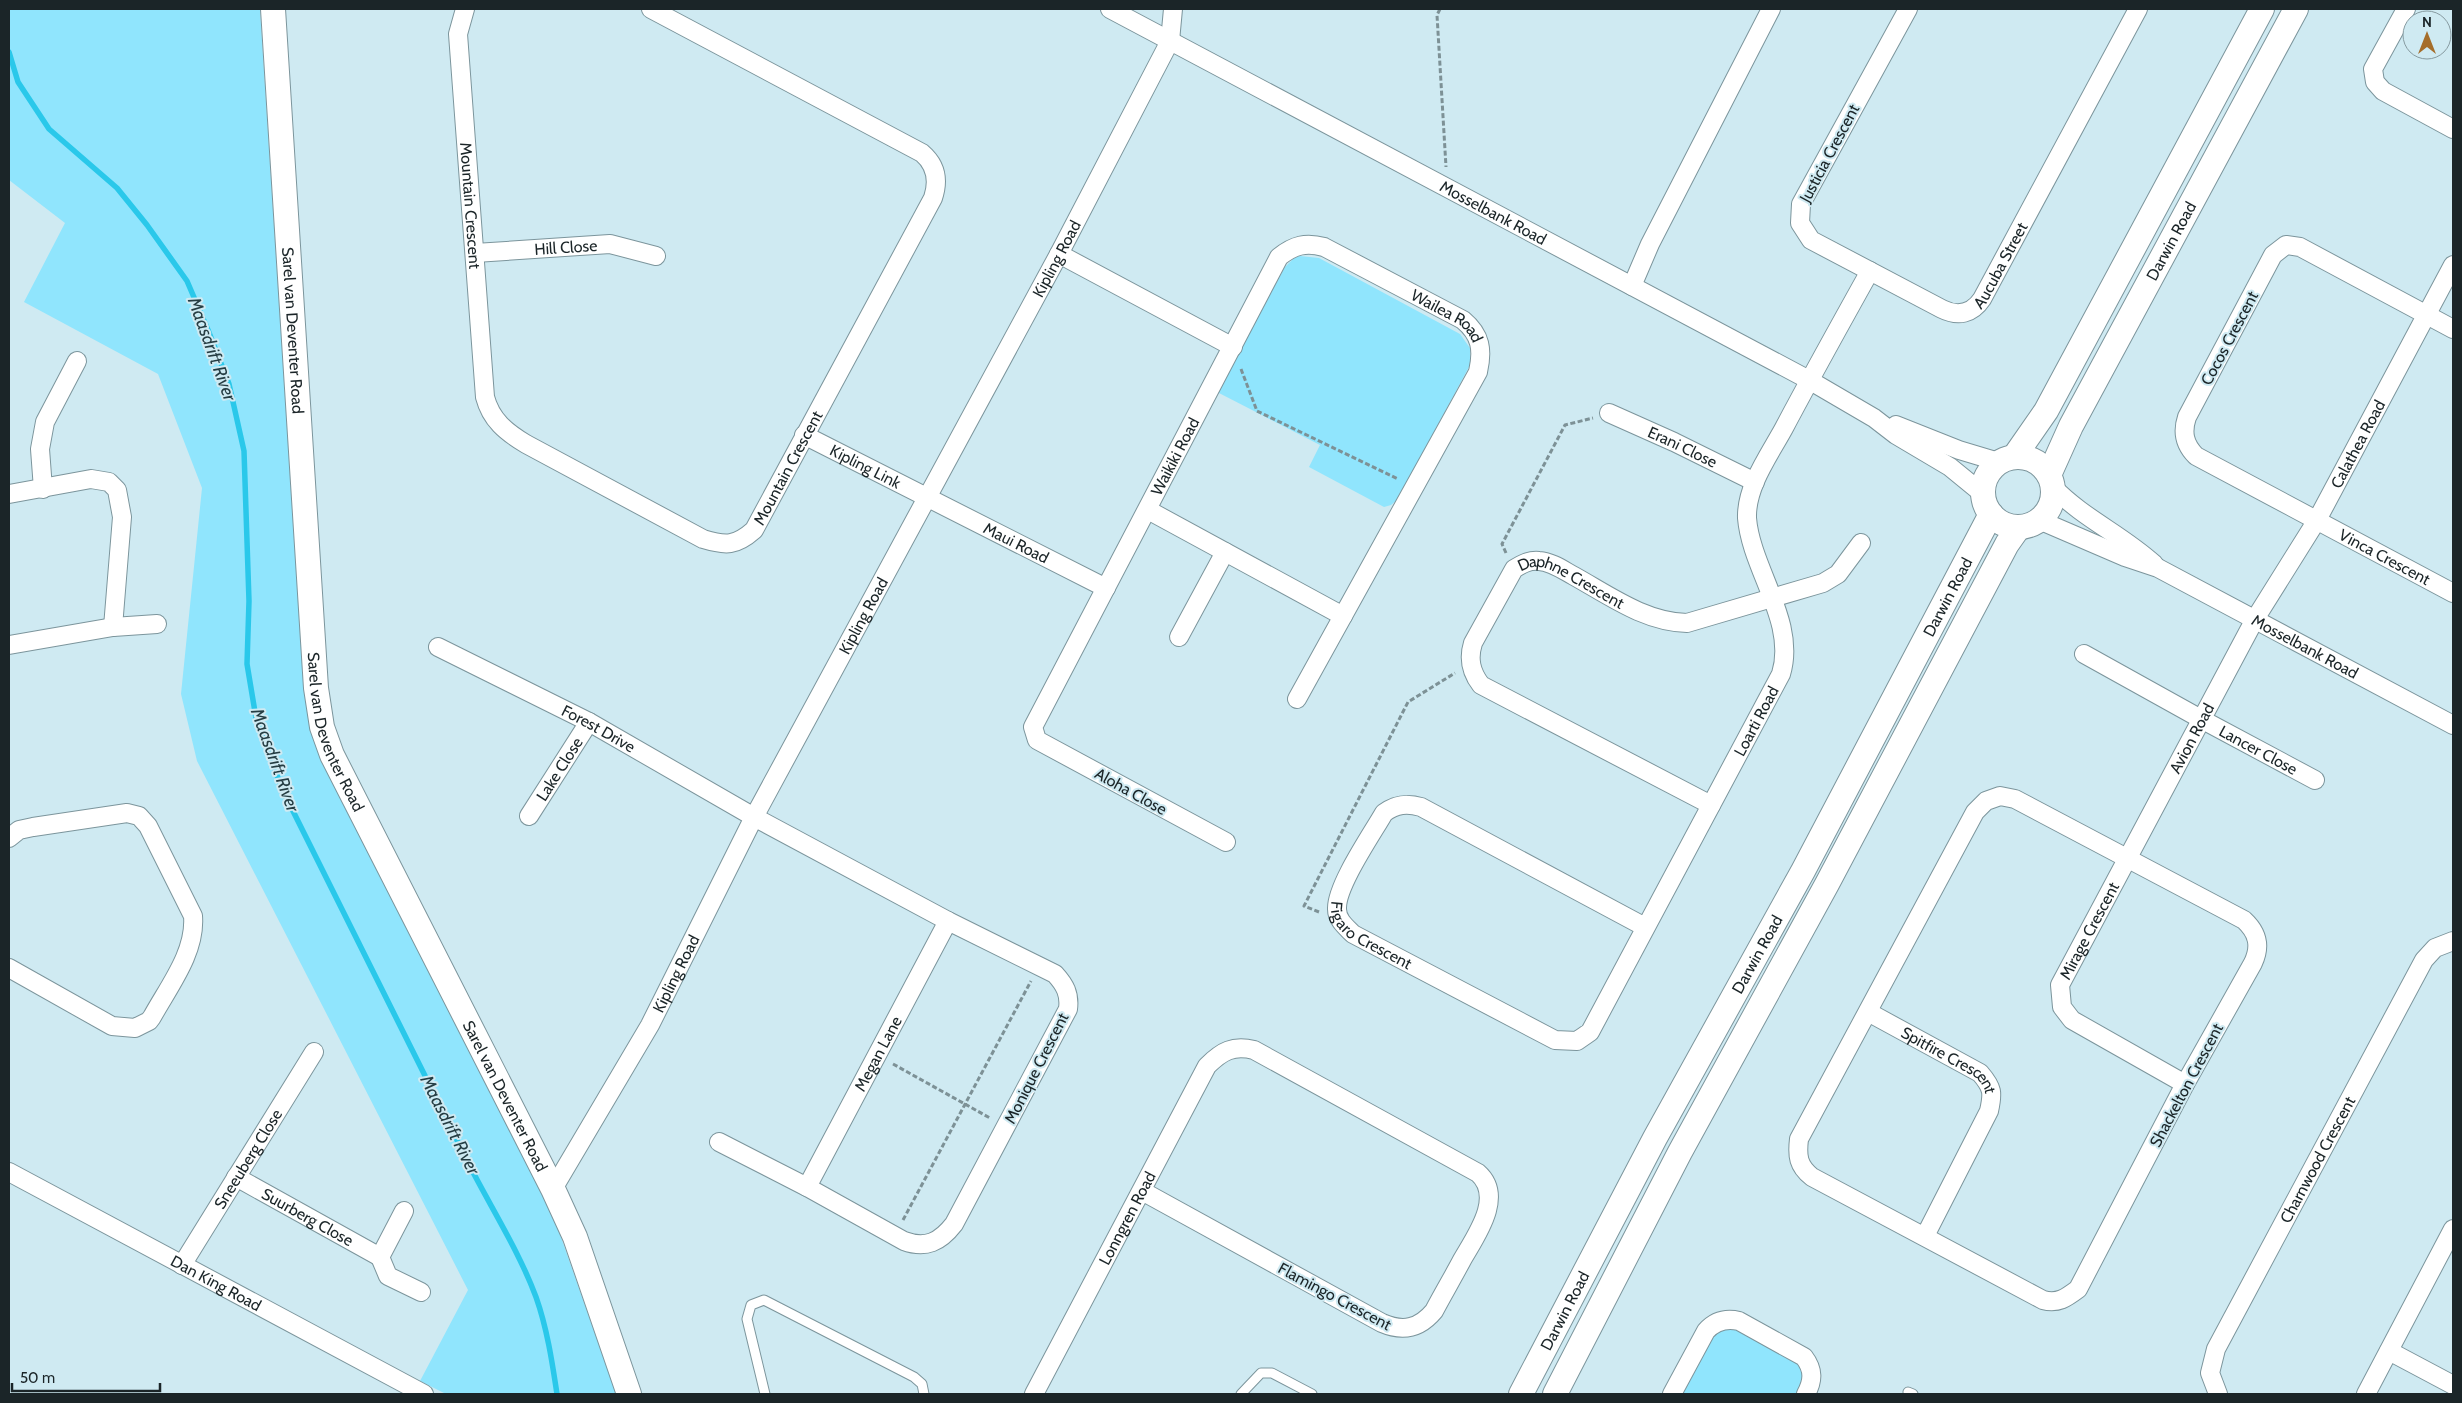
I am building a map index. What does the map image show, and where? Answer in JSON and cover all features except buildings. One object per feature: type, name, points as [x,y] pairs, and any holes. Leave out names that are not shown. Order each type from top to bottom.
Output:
[{"type":"street","name":"Sarel van Deventer Road","points":[[273,9],[316,688],[322,727],[332,755],[553,1189],[575,1237],[629,1394]]},
{"type":"street","name":"Mountain Crescent","points":[[464,9],[458,34],[485,397],[488,410],[505,431],[526,444],[703,539],[716,543],[734,544],[754,530],[804,434],[933,198],[936,189],[935,172],[922,153],[651,9]]},
{"type":"street","name":"Mosselbank Road","points":[[1110,9],[1809,380],[1874,418],[1896,435],[1950,467],[1987,504]]},
{"type":"street","points":[[1170,41],[1173,9]]},
{"type":"street","points":[[1632,286],[1650,244],[1771,9]]},
{"type":"street","name":"Justicia Crescent","points":[[1870,271],[1811,240],[1802,230],[1799,210],[1908,9]]},
{"type":"street","name":"Darwin Road","points":[[2007,459],[2046,411],[2262,9]]},
{"type":"street","name":"Darwin Road","points":[[2051,481],[2071,426],[2296,9]]},
{"type":"street","points":[[2406,9],[2373,69],[2374,82],[2383,91],[2453,130]]},
{"type":"street","name":"Aucuba Street","points":[[1870,271],[1948,313],[1963,314],[1977,306],[2135,10]]},
{"type":"street","name":"Kipling Road","points":[[553,1189],[650,1024],[754,817],[926,497],[1060,254],[1170,41]]},
{"type":"street","name":"Hill Close","points":[[475,253],[610,244],[656,256]]},
{"type":"street","name":"Wailea Road","points":[[1232,348],[1279,257],[1299,244],[1312,244],[1324,247],[1463,320],[1474,330],[1480,344],[1481,358],[1478,372],[1297,699]]},
{"type":"street","name":"Cocos Crescent","points":[[2317,520],[2196,456],[2185,438],[2186,417],[2273,255],[2278,249],[2293,245],[2427,315]]},
{"type":"street","points":[[1060,254],[1232,348]]},
{"type":"street","name":"Calathea Road","points":[[2254,619],[2317,520],[2453,265]]},
{"type":"street","points":[[1809,380],[1870,271]]},
{"type":"street","points":[[2427,315],[2453,329]]},
{"type":"street","name":"Waikiki Road","points":[[1037,740],[1033,734],[1034,722],[1148,510],[1232,348]]},
{"type":"street","points":[[43,489],[40,449],[44,428],[77,361]]},
{"type":"street","name":"Loarti Road","points":[[1577,1040],[1590,1032],[1749,737],[1781,674],[1786,660],[1784,642],[1772,598],[1751,540],[1748,502],[1755,482],[1809,380]]},
{"type":"street","name":"Erani Close","points":[[1609,413],[1674,442],[1755,482]]},
{"type":"street","name":"Mosselbank Road","points":[[1874,418],[1959,450],[2007,459]]},
{"type":"street","name":"Kipling Link","points":[[804,434],[926,497]]},
{"type":"street","points":[[2007,459],[2034,460],[2051,481],[2051,504],[2029,524],[1999,522],[1987,504],[1984,482],[1988,472],[2007,459]]},
{"type":"street","points":[[9,494],[91,479],[109,482],[117,490],[122,517],[113,626]]},
{"type":"street","name":"Mosselbank Road","points":[[2051,481],[2082,514],[2133,544],[2158,568]]},
{"type":"street","name":"Maui Road","points":[[926,497],[1106,588]]},
{"type":"street","name":"Darwin Road","points":[[1520,1394],[1655,1138],[1803,871],[1987,504]]},
{"type":"street","points":[[1148,510],[1344,616]]},
{"type":"street","name":"Vinca Crescent","points":[[2317,520],[2453,593]]},
{"type":"street","name":"Mosselbank Road","points":[[2029,524],[2158,568],[2453,725]]},
{"type":"street","name":"Darwin Road","points":[[1555,1394],[1680,1152],[1828,884],[2007,544],[2029,524]]},
{"type":"street","name":"Daphne Crescent","points":[[1471,663],[1470,653],[1473,643],[1514,569],[1523,563],[1532,561],[1553,564],[1650,617],[1671,623],[1687,623],[1823,583],[1838,574],[1861,543]]},
{"type":"street","points":[[1179,637],[1225,552]]},
{"type":"street","name":"Avion Road","points":[[2126,858],[2254,619]]},
{"type":"street","points":[[9,645],[113,626],[157,624]]},
{"type":"street","name":"Forest Drive","points":[[438,647],[589,722],[754,817]]},
{"type":"street","name":"Lancer Close","points":[[2084,654],[2316,780]]},
{"type":"street","points":[[1471,663],[1473,675],[1481,685],[1711,806]]},
{"type":"street","name":"Lake Close","points":[[529,816],[589,722]]},
{"type":"street","name":"Aloha Close","points":[[1037,740],[1226,842]]},
{"type":"street","name":"Shackelton Crescent","points":[[2000,796],[2015,799],[2244,920],[2250,926],[2257,940],[2258,948],[2253,963],[2186,1084],[2078,1289],[2069,1296],[2053,1302],[2043,1300],[1812,1177],[1799,1162],[1799,1139],[1868,1012],[1976,812],[1986,801],[2000,796]]},
{"type":"street","name":"Figaro Crescent","points":[[1577,1040],[1555,1040],[1353,934],[1340,921],[1336,910],[1339,894],[1384,813],[1392,807],[1410,804],[1421,807],[1646,927]]},
{"type":"street","points":[[9,838],[19,830],[33,827],[127,813],[139,816],[148,826],[193,916],[194,927],[186,956],[152,1017],[149,1021],[135,1028],[112,1026],[9,968]]},
{"type":"street","name":"Monique Crescent","points":[[719,1142],[914,1245],[925,1245],[941,1239],[954,1224],[1006,1127],[1068,1009],[1069,1000],[1062,982],[1055,974],[948,921],[754,817]]},
{"type":"street","name":"Mirage Crescent","points":[[2126,858],[2062,979],[2059,999],[2066,1014],[2072,1020],[2186,1084]]},
{"type":"street","name":"Megan Lane","points":[[807,1187],[948,921]]},
{"type":"street","name":"Charnwood Crescent","points":[[2218,1394],[2210,1373],[2216,1349],[2424,960],[2435,948],[2453,941]]},
{"type":"street","name":"Spitfire Crescent","points":[[1868,1012],[1980,1074],[1990,1086],[1992,1092],[1989,1111],[1925,1236]]},
{"type":"street","name":"Flamingo Crescent","points":[[1142,1192],[1395,1329],[1417,1326],[1427,1320],[1434,1311],[1485,1218],[1489,1195],[1484,1178],[1254,1050],[1241,1047],[1228,1049]]},
{"type":"street","name":"Lonngren Road","points":[[1034,1394],[1207,1066],[1218,1055],[1228,1049]]},
{"type":"street","name":"Sneeuberg Close","points":[[182,1265],[314,1052]]},
{"type":"street","name":"Dan King Road","points":[[9,1172],[424,1394]]},
{"type":"street","name":"Suurberg Close","points":[[236,1178],[380,1257]]},
{"type":"street","points":[[404,1211],[380,1257],[388,1276],[421,1292]]},
{"type":"street","points":[[2366,1394],[2453,1229]]},
{"type":"street","points":[[1672,1394],[1706,1331],[1715,1323],[1727,1319],[1739,1321],[1804,1357],[1809,1363],[1812,1377],[1806,1394]]},
{"type":"street","points":[[2389,1351],[2453,1385]]},
{"type":"lane","points":[[765,1394],[747,1319],[751,1305],[764,1300],[914,1377],[922,1384],[924,1394]]},
{"type":"lane","points":[[1241,1394],[1261,1373],[1272,1373],[1312,1394]]},
{"type":"path","points":[[1440,9],[1437,15],[1446,171],[1442,185]]},
{"type":"path","points":[[1232,348],[1257,411],[1414,487]]},
{"type":"path","points":[[1514,569],[1502,544],[1565,425],[1609,413]]},
{"type":"path","points":[[1340,921],[1304,906],[1408,702],[1471,663]]},
{"type":"path","points":[[894,1236],[1039,966]]},
{"type":"path","points":[[877,1055],[1006,1127]]},
{"type":"shaded area","points":[[9,9],[260,9],[304,689],[310,727],[322,762],[555,1220],[616,1394],[446,1394],[420,1381],[468,1290],[197,761],[181,694],[202,488],[158,374],[24,302],[65,223],[9,180]]},
{"type":"shaded area","points":[[1300,256],[1319,258],[1460,334],[1470,348],[1470,365],[1398,499],[1391,505],[1384,507],[1309,467],[1320,445],[1217,392],[1285,267],[1294,258]]},
{"type":"shaded area","points":[[1725,1327],[1736,1328],[1798,1363],[1803,1379],[1797,1394],[1682,1394],[1715,1333]]},
{"type":"waterway","name":"Maasdrift River","points":[[9,52],[18,82],[49,129],[117,188],[147,225],[187,281],[208,330],[229,384],[244,451],[249,601],[247,664],[256,718],[282,789],[474,1174],[530,1281],[546,1333],[557,1394]]}]
